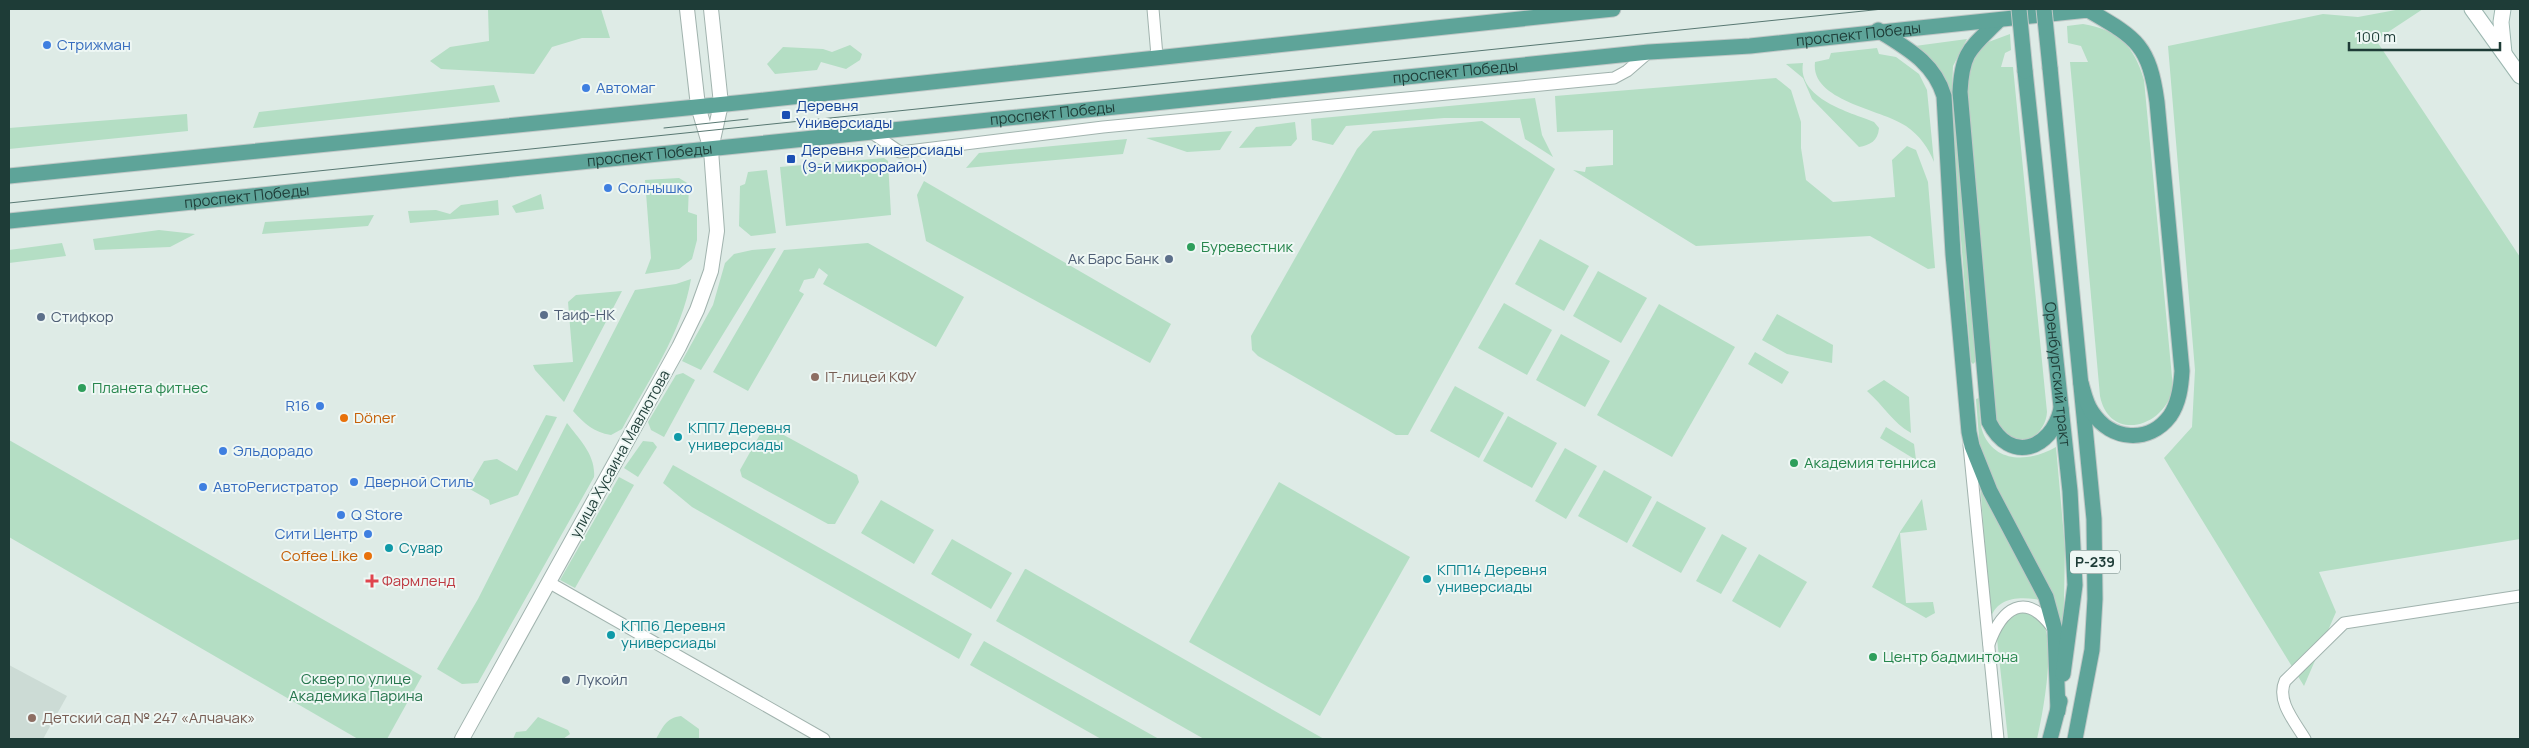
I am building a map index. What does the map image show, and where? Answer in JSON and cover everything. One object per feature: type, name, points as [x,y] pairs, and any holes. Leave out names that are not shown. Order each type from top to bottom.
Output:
[{"type":"main road","points":[[9,176],[721,104],[1157,56],[1613,9]]},
{"type":"main road","name":"Оренбургский тракт","points":[[2019,9],[2062,403],[2070,491],[2075,585],[2058,711],[2050,739]]},
{"type":"main road","name":"Оренбургский тракт","points":[[2044,9],[2094,519],[2095,599],[2092,650],[2076,739]]},
{"type":"main road","points":[[2081,383],[2086,401],[2097,419],[2116,433],[2126,436],[2138,436],[2156,430],[2171,415],[2179,395],[2182,371],[2157,102],[2152,73],[2144,51],[2134,40],[2092,9]]},
{"type":"main road","name":"проспект Победы","points":[[9,221],[1649,52],[1750,46],[1878,30],[1998,20],[2092,9]]},
{"type":"main road","points":[[2472,9],[2520,76]]},
{"type":"main road","points":[[2503,9],[2501,22],[2505,55]]},
{"type":"main road","points":[[1998,20],[1968,51],[1960,73],[1960,92],[1989,422],[1994,431],[2007,444],[2025,448],[2033,446],[2053,429],[2062,403]]},
{"type":"main road","points":[[1878,30],[1914,53],[1930,66],[1941,84],[1944,96],[1953,254],[1969,432],[1974,452],[1990,491],[2038,579],[2055,630],[2058,711]]},
{"type":"street","points":[[687,9],[698,106],[711,150]]},
{"type":"street","points":[[711,9],[721,104],[711,150]]},
{"type":"street","points":[[1153,9],[1157,56]]},
{"type":"street","points":[[872,133],[900,152],[1103,127],[1614,78],[1627,71],[1649,52]]},
{"type":"street","name":"улица Хусаина Мавлютова","points":[[462,739],[550,584],[697,310],[711,271],[717,231],[711,150]]},
{"type":"street","points":[[1969,432],[1998,739]]},
{"type":"street","points":[[550,584],[824,739]]},
{"type":"street","points":[[2305,739],[2283,702],[2281,690],[2285,681],[2344,623],[2520,596]]},
{"type":"street","points":[[1988,648],[2001,619],[2010,610],[2019,607],[2032,608],[2042,613],[2055,630]]},
{"type":"shaded area","name":"Детский сад № 247 «Алчачак»","points":[[9,665],[67,696],[43,739],[9,739]]},
{"type":"green space","points":[[488,9],[601,9],[610,38],[582,38],[552,47],[534,74],[441,69],[430,61],[450,47],[489,41]]},
{"type":"green space","points":[[2401,9],[2423,9],[2376,40],[2520,257],[2520,539],[2319,572],[2336,612],[2304,686],[2164,458],[2192,427],[2195,370],[2168,46],[2323,14],[2358,17]]},
{"type":"green space","points":[[2083,24],[2115,35],[2123,42],[2135,58],[2144,80],[2173,388],[2168,402],[2159,413],[2148,421],[2136,425],[2114,420],[2105,411],[2100,396],[2070,62],[2088,62],[2081,46],[2068,43],[2067,26]]},
{"type":"green space","points":[[2010,34],[2011,50],[2005,53],[2001,67],[2013,67],[2047,412],[2046,419],[2039,431],[2028,440],[2022,441],[2008,438],[1996,422],[1965,68],[1983,44]]},
{"type":"green space","points":[[1967,39],[1953,66],[1952,92],[1976,361],[1973,364],[1971,362],[1949,93],[1935,63],[1915,46]]},
{"type":"green space","points":[[850,45],[862,54],[860,60],[846,69],[821,62],[817,70],[775,74],[767,64],[783,47],[823,49],[832,52]]},
{"type":"green space","points":[[1877,48],[1879,54],[1896,57],[1919,74],[1927,90],[1934,162],[1923,142],[1906,126],[1835,95],[1824,86],[1816,75],[1815,62],[1829,59],[1831,53]]},
{"type":"green space","points":[[1803,63],[1803,75],[1808,86],[1816,95],[1839,108],[1874,122],[1879,128],[1873,142],[1859,147],[1812,99],[1803,78],[1786,64]]},
{"type":"green space","points":[[1776,78],[1791,90],[1801,122],[1801,148],[1806,180],[1833,202],[1895,197],[1892,160],[1907,146],[1916,150],[1928,182],[1935,268],[1928,269],[1870,236],[1696,246],[1573,170],[1585,172],[1586,167],[1613,165],[1613,130],[1557,132],[1555,96]]},
{"type":"green space","points":[[494,85],[500,102],[253,128],[259,112]]},
{"type":"green space","points":[[1535,98],[1542,135],[1553,157],[1525,139],[1520,118],[1444,118],[1346,126],[1333,145],[1312,140],[1311,119]]},
{"type":"green space","points":[[187,114],[188,131],[9,149],[9,128]]},
{"type":"green space","points":[[1482,121],[1555,169],[1408,435],[1396,435],[1258,356],[1252,350],[1251,336],[1357,149],[1373,131]]},
{"type":"green space","points":[[1295,122],[1297,139],[1291,146],[1239,148],[1256,127]]},
{"type":"green space","points":[[1232,131],[1220,150],[1187,152],[1146,138]]},
{"type":"green space","points":[[1127,139],[1123,154],[966,168],[979,153]]},
{"type":"green space","points":[[884,158],[888,161],[891,215],[786,226],[780,167]]},
{"type":"green space","points":[[767,170],[776,233],[751,236],[739,226],[740,186],[745,184],[748,172]]},
{"type":"green space","points":[[679,178],[689,184],[688,212],[697,215],[697,240],[692,259],[679,269],[645,274],[651,258],[645,180]]},
{"type":"green space","points":[[924,181],[1171,324],[1150,363],[926,241],[917,195]]},
{"type":"green space","points":[[541,194],[544,209],[516,213],[512,206]]},
{"type":"green space","points":[[498,200],[499,215],[410,223],[408,211],[436,210],[450,214],[461,205]]},
{"type":"green space","points":[[374,215],[368,226],[262,234],[265,222]]},
{"type":"green space","points":[[159,230],[195,234],[170,247],[95,250],[93,239]]},
{"type":"green space","points":[[1540,239],[1589,266],[1564,311],[1515,284]]},
{"type":"green space","points":[[62,243],[66,256],[9,263],[9,250]]},
{"type":"green space","points":[[868,243],[964,297],[936,347],[823,284],[828,275],[819,268],[814,278],[804,280],[799,291],[804,294],[748,391],[713,372],[784,250]]},
{"type":"green space","points":[[776,248],[701,370],[682,361],[713,305],[725,263],[734,254]]},
{"type":"green space","points":[[1598,271],[1647,298],[1621,343],[1573,316]]},
{"type":"green space","points":[[691,279],[687,299],[672,338],[622,429],[611,435],[590,427],[573,411],[635,290],[676,284]]},
{"type":"green space","points":[[622,291],[564,402],[535,370],[533,365],[573,362],[568,302],[576,295]]},
{"type":"green space","points":[[1504,303],[1552,330],[1527,375],[1478,348]]},
{"type":"green space","points":[[1659,304],[1735,347],[1672,457],[1597,415]]},
{"type":"green space","points":[[1777,314],[1833,345],[1832,363],[1787,354],[1762,340]]},
{"type":"green space","points":[[1561,334],[1610,361],[1585,407],[1536,380]]},
{"type":"green space","points":[[1755,352],[1789,372],[1782,384],[1748,364]]},
{"type":"green space","points":[[683,373],[695,380],[664,437],[651,430],[648,422],[676,375]]},
{"type":"green space","points":[[1884,380],[1909,397],[1911,433],[1898,424],[1867,391]]},
{"type":"green space","points":[[1455,386],[1504,413],[1479,458],[1430,431]]},
{"type":"green space","points":[[1979,398],[1980,420],[1983,433],[1997,451],[2005,455],[2026,457],[2047,452],[2056,447],[2065,548],[2063,647],[1980,450],[1976,399]]},
{"type":"green space","points":[[546,415],[557,417],[518,495],[490,505],[489,500],[468,488],[484,461],[497,459],[517,471]]},
{"type":"green space","points":[[1508,416],[1557,443],[1532,488],[1483,461]]},
{"type":"green space","points":[[567,423],[590,454],[594,477],[478,683],[462,684],[437,669],[478,599]]},
{"type":"green space","points":[[1886,427],[1914,444],[1916,460],[1880,438]]},
{"type":"green space","points":[[771,428],[857,475],[859,482],[835,524],[828,524],[742,477],[740,470],[763,429]]},
{"type":"green space","name":"Сквер по улице Академика Парина","points":[[9,440],[422,676],[387,739],[358,739],[9,537]]},
{"type":"green space","points":[[643,441],[653,442],[657,447],[638,477],[624,468]]},
{"type":"green space","points":[[1565,448],[1597,466],[1566,519],[1535,501]]},
{"type":"green space","points":[[673,465],[972,634],[959,659],[692,507],[663,483]]},
{"type":"green space","points":[[1604,470],[1652,497],[1627,543],[1578,516]]},
{"type":"green space","points":[[619,477],[634,485],[575,588],[560,580]]},
{"type":"green space","points":[[1980,481],[2040,600],[2024,598],[2009,600],[1997,607],[1990,621]]},
{"type":"green space","points":[[1279,482],[1410,557],[1320,716],[1189,642]]},
{"type":"green space","points":[[1922,499],[1927,530],[1900,533],[1906,603],[1933,602],[1935,613],[1926,618],[1872,587],[1900,532]]},
{"type":"green space","points":[[881,500],[934,530],[914,564],[861,533]]},
{"type":"green space","points":[[1657,501],[1706,528],[1681,573],[1632,546]]},
{"type":"green space","points":[[1722,534],[1747,548],[1721,594],[1696,581]]},
{"type":"green space","points":[[952,539],[1012,573],[991,609],[931,574]]},
{"type":"green space","points":[[1759,554],[1807,582],[1780,628],[1732,601]]},
{"type":"green space","points":[[1025,569],[1324,739],[1204,739],[996,621]]},
{"type":"green space","points":[[2016,612],[2032,613],[2044,626],[2047,638],[2047,683],[2037,739],[2008,739],[1997,639],[2009,614]]},
{"type":"green space","points":[[984,641],[1159,739],[1101,739],[970,665]]},
{"type":"green space","points":[[681,716],[699,729],[699,739],[656,739],[668,721]]},
{"type":"green space","points":[[538,717],[568,730],[570,734],[563,739],[513,739],[516,732],[526,731]]},
{"type":"tram line","points":[[9,203],[1883,9]]},
{"type":"tram line","points":[[664,128],[748,119]]},
{"type":"place","name":"Стрижман","points":[[47,45]]},
{"type":"place","name":"Автомаг","points":[[586,88]]},
{"type":"place","name":"Деревня Универсиады","points":[[786,115]]},
{"type":"place","name":"Деревня Универсиады (9-й микрорайон)","points":[[791,159]]},
{"type":"place","name":"Солнышко","points":[[608,188]]},
{"type":"place","name":"Буревестник","points":[[1191,247]]},
{"type":"place","name":"Ак Барс Банк","points":[[1169,259]]},
{"type":"place","name":"Таиф-НК","points":[[544,315]]},
{"type":"place","name":"Стифкор","points":[[41,317]]},
{"type":"place","name":"IT-лицей КФУ","points":[[815,377]]},
{"type":"place","name":"Планета фитнес","points":[[82,388]]},
{"type":"place","name":"R16","points":[[320,406]]},
{"type":"place","name":"Döner","points":[[344,418]]},
{"type":"place","name":"КПП7 Деревня универсиады","points":[[678,437]]},
{"type":"place","name":"Эльдорадо","points":[[223,451]]},
{"type":"place","name":"Академия тенниса","points":[[1794,463]]},
{"type":"place","name":"Дверной Стиль","points":[[354,482]]},
{"type":"place","name":"АвтоРегистратор","points":[[203,487]]},
{"type":"place","name":"Q Store","points":[[341,515]]},
{"type":"place","name":"Сити Центр","points":[[368,534]]},
{"type":"place","name":"Сувар","points":[[389,548]]},
{"type":"place","name":"Coffee Like","points":[[368,556]]},
{"type":"place","name":"КПП14 Деревня универсиады","points":[[1427,579]]},
{"type":"place","name":"Фармленд","points":[[372,581]]},
{"type":"place","name":"КПП6 Деревня универсиады","points":[[611,635]]},
{"type":"place","name":"Центр бадминтона","points":[[1873,657]]},
{"type":"place","name":"Лукойл","points":[[566,680]]},
{"type":"place","name":"Детский сад № 247 «Алчачак»","points":[[32,718]]}]
